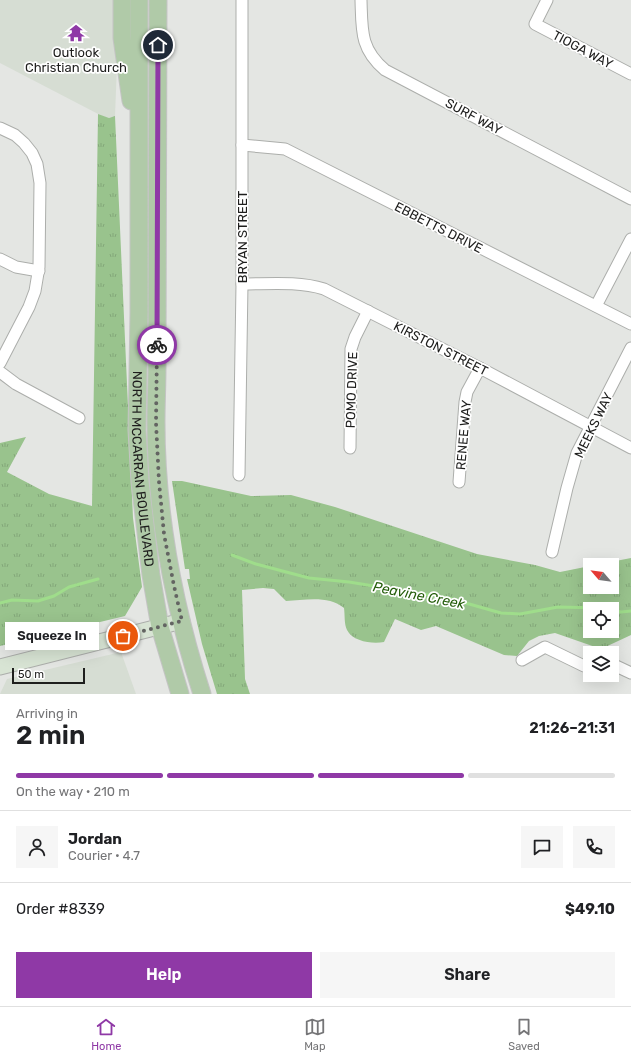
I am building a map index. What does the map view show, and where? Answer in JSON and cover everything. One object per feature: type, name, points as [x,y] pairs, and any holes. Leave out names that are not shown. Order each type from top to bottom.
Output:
[{"type":"main road","points":[[122,0],[123,51],[139,153]]},
{"type":"main road","name":"NORTH MCCARRAN BOULEVARD","points":[[139,0],[137,430],[140,482],[160,627],[180,694]]},
{"type":"main road","name":"NORTH MCCARRAN BOULEVARD","points":[[158,0],[158,368],[156,423],[159,482],[164,534],[174,586],[191,659],[202,694]]},
{"type":"street","name":"BRYAN STREET","points":[[239,475],[242,284],[242,0]]},
{"type":"street","name":"SURF WAY","points":[[361,0],[364,41],[373,58],[385,70],[631,199]]},
{"type":"street","name":"TIOGA WAY","points":[[547,0],[535,24],[631,74]]},
{"type":"street","points":[[0,128],[14,135],[24,143],[32,154],[40,183],[39,271],[35,291],[29,307],[0,363]]},
{"type":"street","name":"EBBETTS DRIVE","points":[[242,145],[285,149],[631,324]]},
{"type":"street","points":[[596,306],[631,239]]},
{"type":"street","points":[[0,260],[16,268],[39,271]]},
{"type":"street","name":"KIRSTON STREET","points":[[242,284],[312,285],[324,289],[480,368],[631,448]]},
{"type":"street","name":"POMO DRIVE","points":[[350,448],[351,349],[355,337],[368,311]]},
{"type":"street","name":"MEEKS WAY","points":[[552,552],[577,453],[631,348]]},
{"type":"street","name":"RENEE WAY","points":[[459,482],[465,402],[467,392],[480,368]]},
{"type":"street","points":[[0,372],[16,384],[79,418]]},
{"type":"street","points":[[0,667],[182,621]]},
{"type":"street","points":[[522,660],[545,647],[583,666]]},
{"type":"street","points":[[619,667],[631,673]]},
{"type":"shaded area","points":[[0,0],[116,0],[117,65],[115,116],[109,118],[102,116],[0,63]]},
{"type":"shaded area","points":[[121,652],[136,694],[0,694],[7,679]]},
{"type":"green space","points":[[98,114],[109,118],[115,116],[133,518],[142,587],[125,616],[0,646],[0,443],[26,437],[7,472],[49,494],[92,506]]},
{"type":"green space","points":[[172,481],[182,481],[251,496],[291,495],[335,507],[477,554],[535,565],[560,572],[583,567],[583,594],[619,594],[619,560],[631,558],[631,635],[607,646],[592,646],[555,633],[539,636],[529,641],[517,656],[504,655],[436,626],[421,630],[395,619],[384,642],[374,643],[358,640],[350,634],[345,625],[344,608],[331,601],[309,599],[286,601],[274,589],[263,588],[242,590],[245,679],[250,694],[217,694],[202,644],[187,579],[190,579],[189,569],[185,569]]},
{"type":"waterway","name":"Peavine Creek","points":[[232,555],[256,564],[309,578],[349,582],[448,598],[501,613],[520,614],[558,607],[583,608]]},
{"type":"waterway","name":"Peavine Creek","points":[[0,603],[12,600],[38,601],[54,596],[69,587],[98,579]]},
{"type":"waterway","name":"Peavine Creek","points":[[619,612],[631,611]]},
{"type":"way so far","points":[[123,636],[182,621],[164,534],[159,482],[156,423],[158,368],[157,345]]},
{"type":"place","name":"Outlook Christian Church","points":[[76,33]]},
{"type":"place","name":"Squeeze In","points":[[123,636]]},
{"type":"route","points":[[157,345],[158,45]]}]
